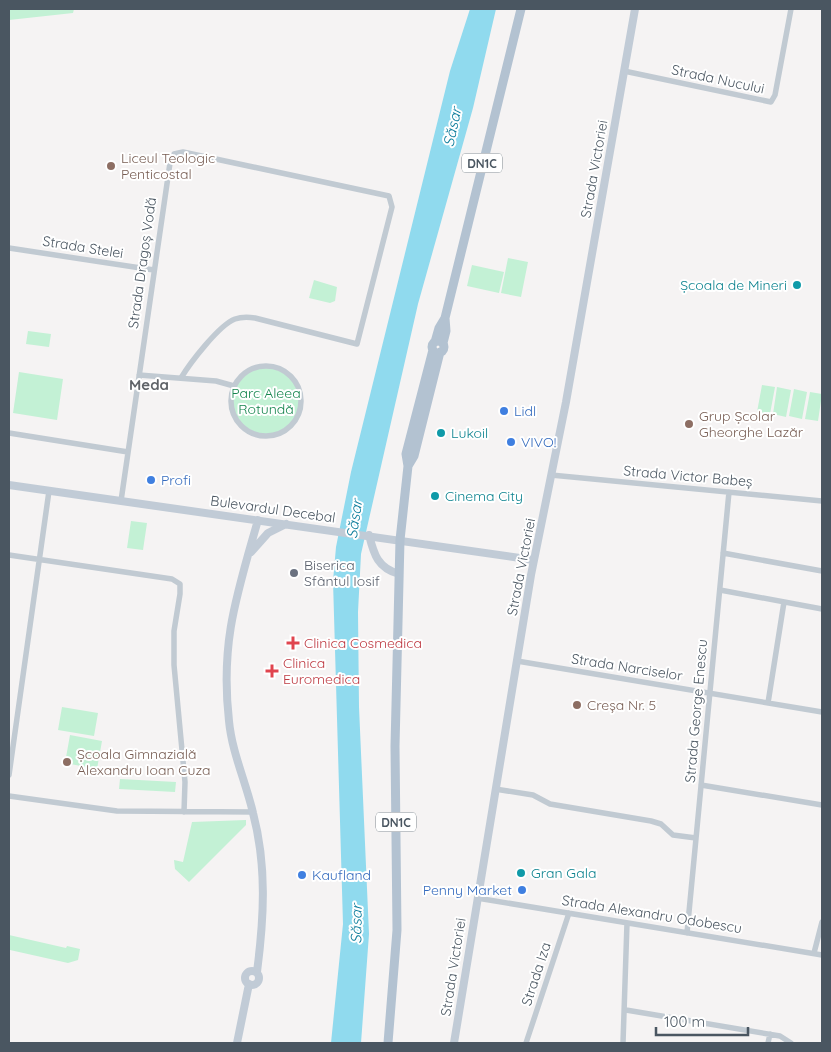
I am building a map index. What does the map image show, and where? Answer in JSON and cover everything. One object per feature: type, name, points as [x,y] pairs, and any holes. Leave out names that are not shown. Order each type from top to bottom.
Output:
[{"type":"main road","name":"DN1C","points":[[388,1043],[397,930],[395,746],[400,540],[408,466],[406,454],[438,347],[446,331],[445,318],[520,9]]},
{"type":"street","name":"Strada Victoriei","points":[[454,1043],[534,560],[635,9]]},
{"type":"street","name":"Strada Nucului","points":[[624,72],[771,102],[775,95],[791,9]]},
{"type":"street","name":"Strada Dragoș Vodă","points":[[121,501],[170,163],[174,154],[183,152],[385,194],[391,199],[392,207],[357,344],[254,318],[242,317],[234,319],[221,329],[181,378]]},
{"type":"street","name":"Strada Stelei","points":[[9,248],[154,270]]},
{"type":"street","points":[[272,367],[283,371],[292,378],[299,390],[301,405],[298,416],[291,426],[282,433],[265,437],[254,435],[239,425],[233,415],[231,398],[234,386],[245,373],[255,368],[272,367]]},
{"type":"street","points":[[139,375],[216,381],[234,386]]},
{"type":"street","points":[[9,433],[128,452]]},
{"type":"street","name":"Strada Victor Babeș","points":[[551,475],[822,501]]},
{"type":"street","name":"Bulevardul Decebal","points":[[9,485],[534,560]]},
{"type":"street","points":[[9,775],[50,491]]},
{"type":"street","name":"Strada George Enescu","points":[[687,933],[729,492]]},
{"type":"street","points":[[238,1043],[252,984],[259,979],[254,971],[263,911],[263,878],[260,844],[253,812],[232,743],[226,687],[230,622],[258,520]]},
{"type":"street","points":[[248,555],[268,533],[287,524]]},
{"type":"street","points":[[369,535],[377,560],[389,571],[400,574]]},
{"type":"street","points":[[723,553],[822,571]]},
{"type":"street","points":[[9,555],[177,580],[180,589],[174,631],[174,657],[185,782],[184,812]]},
{"type":"street","points":[[720,590],[822,608]]},
{"type":"street","points":[[768,703],[784,602]]},
{"type":"street","name":"Strada Narciselor","points":[[517,662],[822,712]]},
{"type":"street","points":[[701,785],[822,805]]},
{"type":"street","points":[[496,788],[532,795],[550,804],[652,821],[661,824],[673,835],[696,838]]},
{"type":"street","points":[[9,796],[101,810],[253,812]]},
{"type":"street","name":"Strada Alexandru Odobescu","points":[[477,898],[822,955]]},
{"type":"street","name":"Strada Iza","points":[[526,1043],[569,913]]},
{"type":"street","points":[[814,954],[822,922]]},
{"type":"street","points":[[624,1043],[627,923]]},
{"type":"street","points":[[252,984],[245,977],[247,972],[254,971]]},
{"type":"street","points":[[626,1010],[770,1034],[780,1036],[791,1043]]},
{"type":"street","points":[[768,1043],[770,1034]]},
{"type":"green space","points":[[9,9],[74,9],[73,13],[9,20]]},
{"type":"green space","points":[[508,258],[528,262],[521,297],[501,293]]},
{"type":"green space","points":[[472,265],[504,272],[499,293],[467,286]]},
{"type":"green space","points":[[314,280],[337,287],[335,301],[330,303],[309,298]]},
{"type":"green space","points":[[28,331],[51,334],[49,347],[26,344]]},
{"type":"green space","name":"Parc Aleea Rotundă","points":[[272,368],[290,377],[297,388],[299,401],[297,414],[290,425],[279,432],[260,434],[242,425],[235,414],[233,395],[242,377],[253,370]]},
{"type":"green space","points":[[19,372],[63,379],[57,420],[13,413]]},
{"type":"green space","points":[[762,385],[775,387],[770,414],[757,412]]},
{"type":"green space","points":[[777,387],[791,390],[786,417],[773,414]]},
{"type":"green space","points":[[794,389],[807,392],[802,419],[789,416]]},
{"type":"green space","points":[[810,392],[822,394],[818,421],[805,419]]},
{"type":"green space","points":[[131,521],[147,523],[143,550],[127,548]]},
{"type":"green space","points":[[62,707],[98,713],[94,736],[58,730]]},
{"type":"green space","points":[[70,735],[102,741],[97,769],[65,763]]},
{"type":"green space","points":[[120,779],[176,782],[175,792],[119,789]]},
{"type":"green space","points":[[246,820],[246,825],[189,882],[175,869],[174,860],[183,862],[192,822]]},
{"type":"green space","points":[[9,935],[66,948],[67,946],[80,949],[78,960],[68,963],[10,950]]},
{"type":"water","name":"Săsar","points":[[470,9],[496,9],[473,108],[418,304],[361,554],[358,612],[359,707],[369,934],[361,1043],[331,1043],[343,924],[333,581],[336,547],[351,472],[450,71]]},
{"type":"place","name":"Liceul Teologic Penticostal","points":[[111,166]]},
{"type":"place","name":"Școala de Mineri","points":[[797,285]]},
{"type":"place","name":"Lidl","points":[[504,411]]},
{"type":"place","name":"Grup Școlar Gheorghe Lazăr","points":[[689,424]]},
{"type":"place","name":"Lukoil","points":[[441,433]]},
{"type":"place","name":"VIVO!","points":[[511,442]]},
{"type":"place","name":"Profi","points":[[151,480]]},
{"type":"place","name":"Cinema City","points":[[435,496]]},
{"type":"place","name":"Biserica Sfântul Iosif","points":[[294,573]]},
{"type":"place","name":"Clinica Cosmedica","points":[[293,643]]},
{"type":"place","name":"Clinica Euromedica","points":[[272,671]]},
{"type":"place","name":"Creșa Nr. 5","points":[[577,705]]},
{"type":"place","name":"Școala Gimnazială Alexandru Ioan Cuza","points":[[67,762]]},
{"type":"place","name":"Gran Gala","points":[[521,873]]},
{"type":"place","name":"Kaufland","points":[[302,875]]},
{"type":"place","name":"Penny Market","points":[[522,890]]},
{"type":"district","name":"Meda","points":[[149,384]]}]
